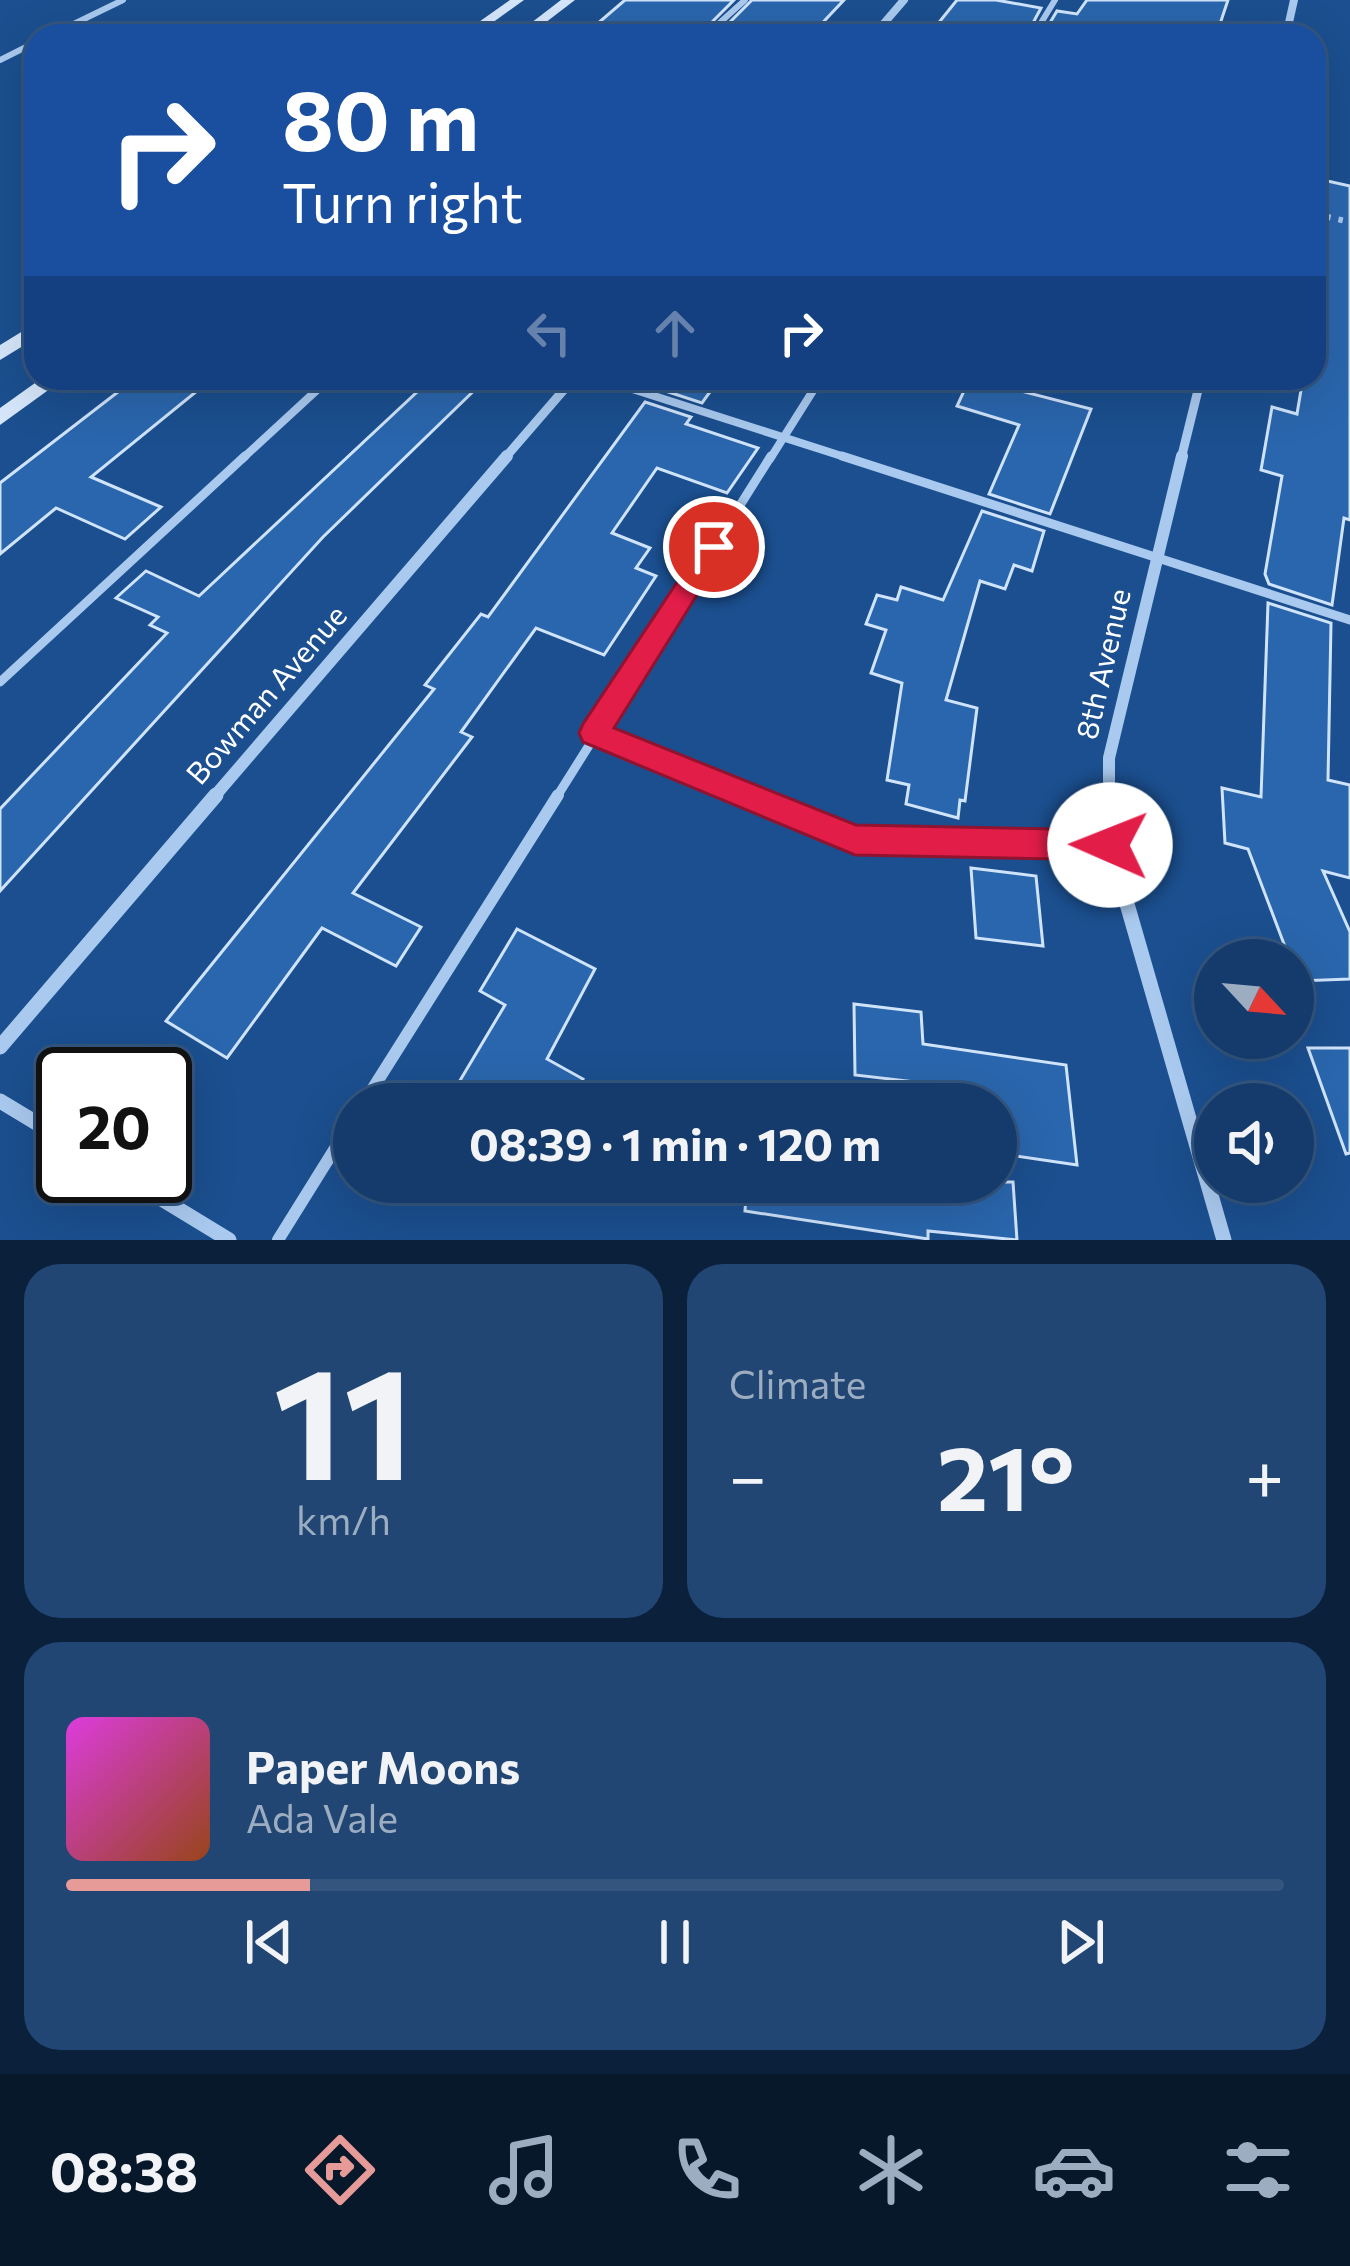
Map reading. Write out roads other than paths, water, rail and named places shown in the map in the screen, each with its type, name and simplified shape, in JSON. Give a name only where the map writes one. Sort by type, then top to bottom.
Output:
[{"type":"main road","points":[[483,24],[518,0]]},
{"type":"main road","points":[[536,24],[569,0]]},
{"type":"main road","points":[[0,418],[38,390]]},
{"type":"street","points":[[883,24],[904,0]]},
{"type":"street","name":"Bowman Avenue","points":[[0,1047],[564,390]]},
{"type":"street","name":"8th Avenue","points":[[1198,390],[1109,758],[1110,845],[1224,1240]]},
{"type":"street","points":[[0,1101],[36,1123]]},
{"type":"street","points":[[169,1203],[230,1240]]},
{"type":"lane","points":[[74,24],[123,0]]},
{"type":"lane","points":[[718,24],[745,0]]},
{"type":"lane","points":[[0,682],[316,390]]},
{"type":"lane","points":[[637,390],[1350,620]]},
{"type":"lane","points":[[376,1083],[814,390]]},
{"type":"lane","points":[[594,733],[855,840],[1110,845]]},
{"type":"lane","points":[[278,1240],[333,1152]]}]
